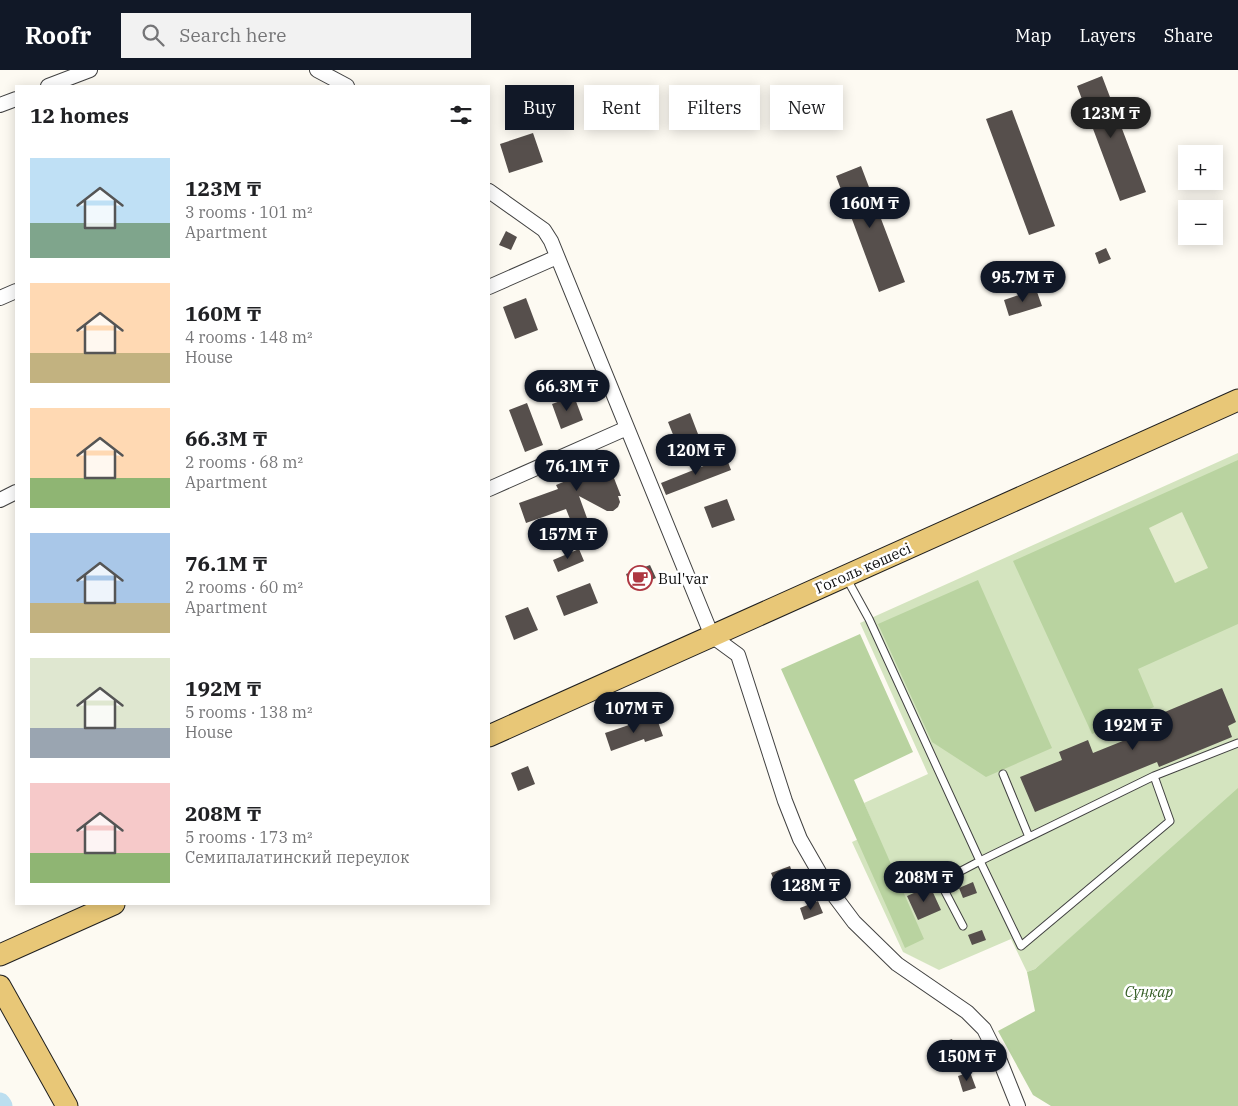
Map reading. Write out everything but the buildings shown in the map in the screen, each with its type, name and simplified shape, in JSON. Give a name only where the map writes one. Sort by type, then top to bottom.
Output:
[{"type":"main road","name":"Гоголь көшесі","points":[[490,736],[1238,400]]},
{"type":"main road","points":[[0,955],[112,905]]},
{"type":"main road","points":[[0,986],[67,1106]]},
{"type":"street","points":[[51,85],[90,70]]},
{"type":"street","points":[[317,70],[345,85]]},
{"type":"street","points":[[0,105],[15,99]]},
{"type":"street","points":[[490,192],[544,230],[551,240],[712,636],[738,656],[785,801],[800,839],[827,886],[854,922],[897,964],[967,1012],[984,1029],[1000,1061],[1018,1106]]},
{"type":"street","points":[[490,286],[557,257]]},
{"type":"street","points":[[0,298],[15,291]]},
{"type":"street","points":[[490,489],[627,428]]},
{"type":"street","points":[[0,500],[15,492]]},
{"type":"lane","points":[[845,576],[873,628],[1021,946],[1170,821],[1154,776]]},
{"type":"lane","points":[[963,926],[940,882],[1154,776],[1238,743]]},
{"type":"lane","points":[[1003,774],[1029,837]]},
{"type":"green space","points":[[1238,453],[1238,1106],[1115,899],[1035,969],[1027,972],[1011,939],[939,970],[903,952],[852,842],[876,831],[864,803],[928,774],[860,623]]},
{"type":"green space","points":[[1238,460],[1238,624],[1138,669],[1154,707],[1092,734],[1013,561]]},
{"type":"green space","points":[[1182,512],[1208,568],[1175,583],[1149,528]]},
{"type":"green space","points":[[978,580],[1052,748],[986,777],[932,742],[878,624]]},
{"type":"green space","points":[[860,634],[913,752],[854,780],[924,939],[905,948],[781,669]]},
{"type":"green space","name":"Сұңқар","points":[[1238,788],[1238,1106],[1051,1106],[1033,1095],[998,1031],[1035,1011],[1027,972],[1035,969]]},
{"type":"place","name":"Bul'var","points":[[640,578]]}]
